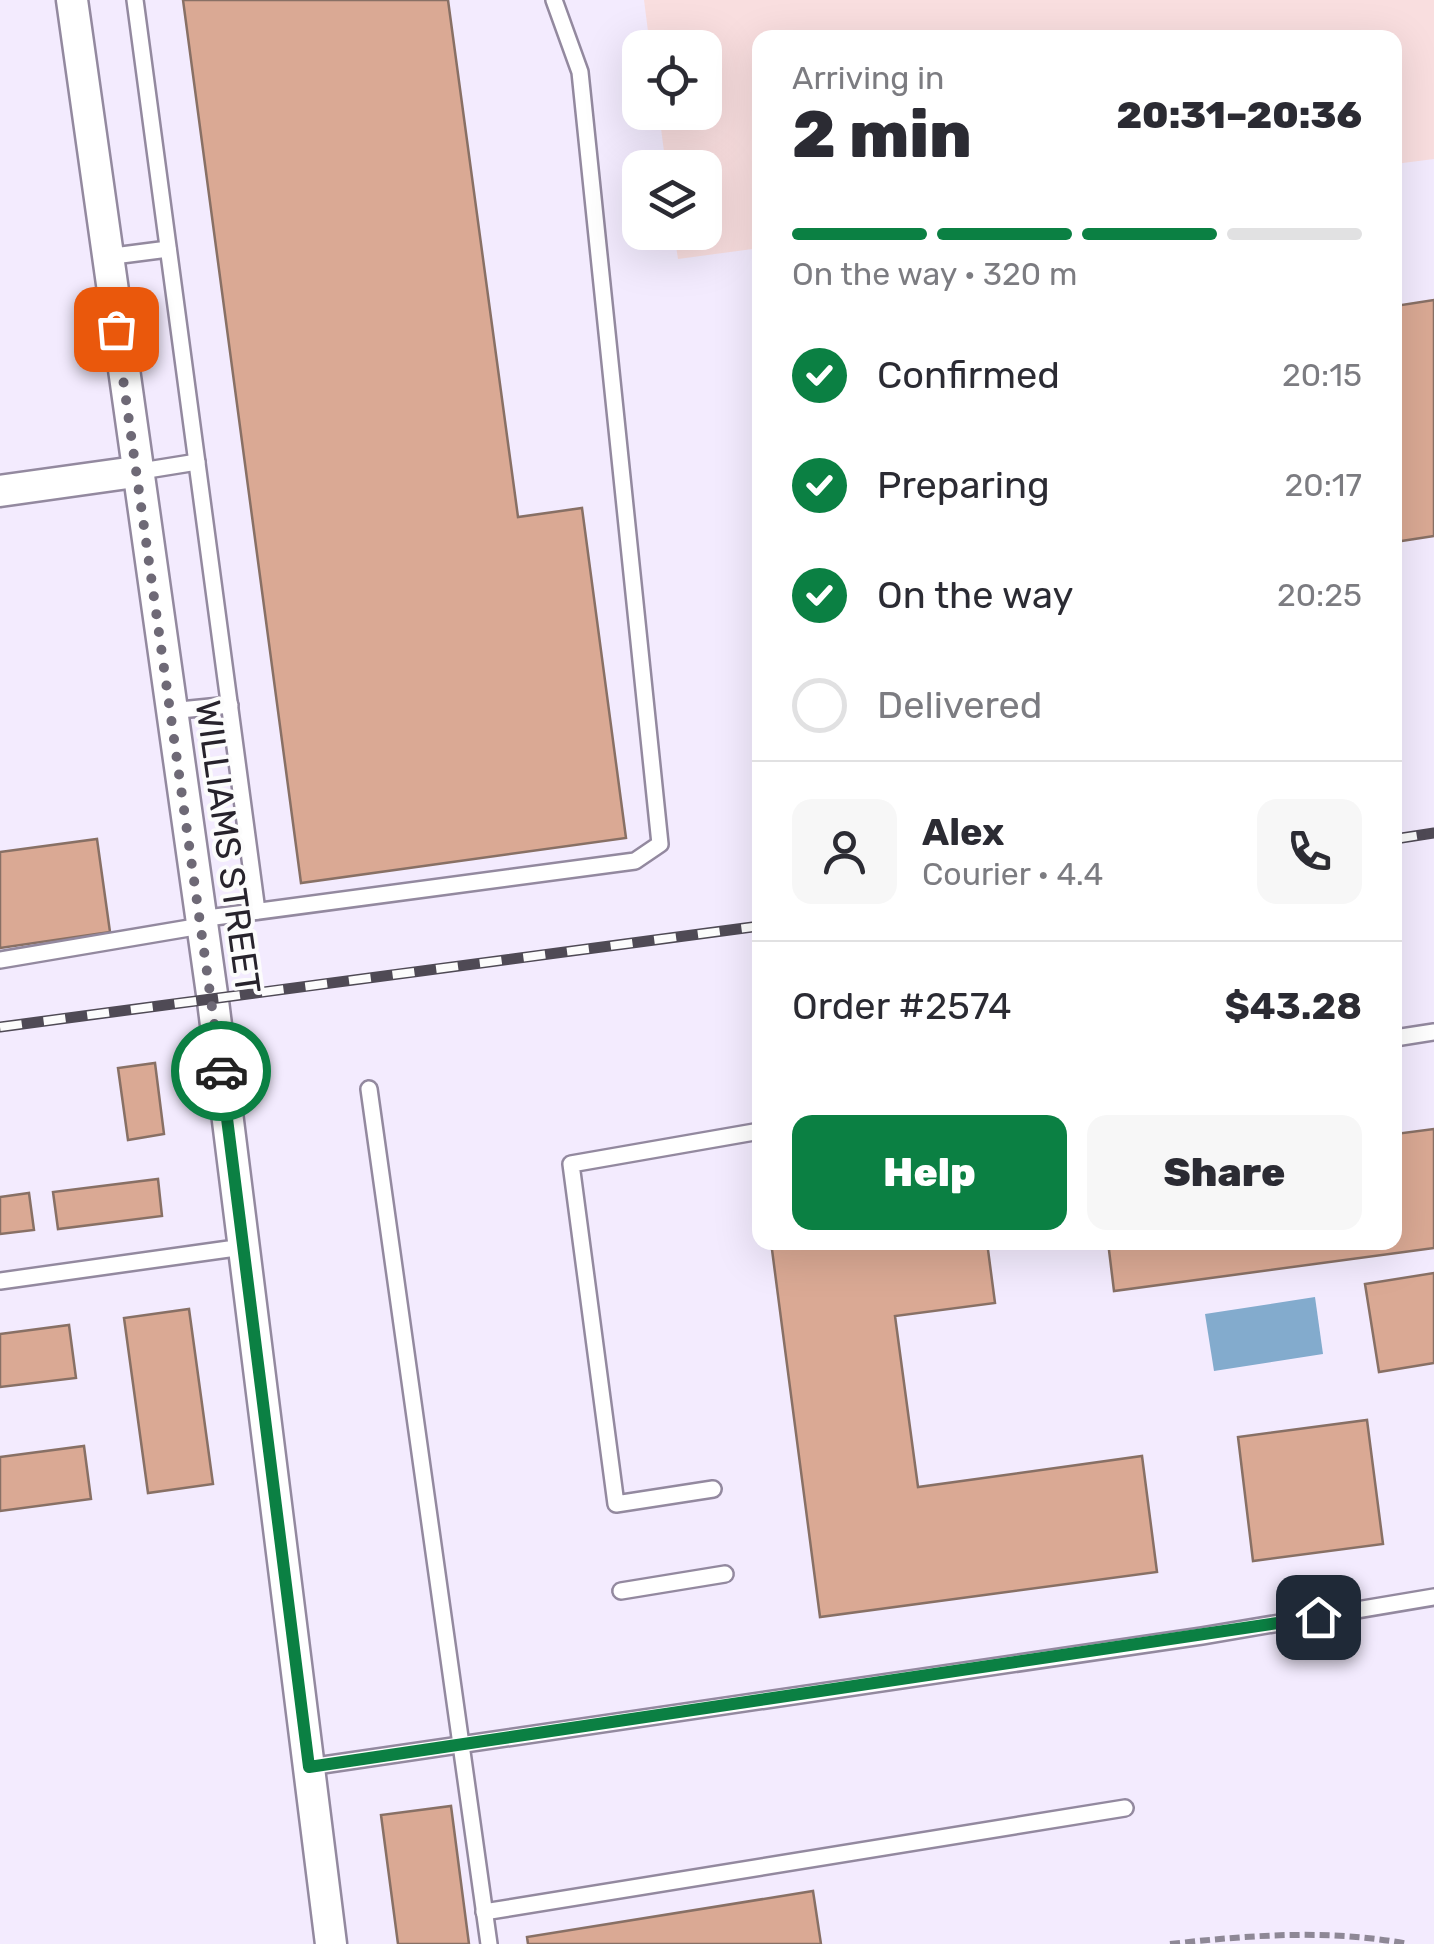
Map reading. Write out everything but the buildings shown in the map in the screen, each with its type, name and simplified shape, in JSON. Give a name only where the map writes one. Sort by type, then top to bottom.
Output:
[{"type":"street","name":"WILLIAMS STREET","points":[[72,0],[135,472],[201,922],[331,1944]]},
{"type":"street","points":[[0,491],[135,472]]},
{"type":"lane","points":[[135,0],[257,911]]},
{"type":"lane","points":[[0,960],[257,911],[634,861],[660,844],[580,72],[554,0]]},
{"type":"lane","points":[[106,258],[168,249]]},
{"type":"lane","points":[[135,472],[197,462]]},
{"type":"lane","points":[[170,711],[230,706]]},
{"type":"lane","points":[[1402,1037],[1434,1032]]},
{"type":"lane","points":[[369,1089],[489,1944]]},
{"type":"lane","points":[[712,1490],[616,1504],[571,1164],[752,1132]]},
{"type":"lane","points":[[0,1281],[243,1247]]},
{"type":"lane","points":[[621,1591],[725,1574]]},
{"type":"lane","points":[[309,1767],[1202,1636],[1434,1597]]},
{"type":"lane","points":[[484,1912],[1125,1808]]},
{"type":"path","points":[[1170,1944],[1269,1933],[1356,1934],[1410,1944]]},
{"type":"shaded area","points":[[644,0],[1434,0],[1434,159],[1402,163],[1402,30],[752,30],[752,249],[678,259],[677,250],[722,250],[722,150],[664,150],[661,130],[722,130],[722,30],[648,30]]},
{"type":"water","points":[[1315,1297],[1323,1354],[1214,1371],[1205,1314]]},
{"type":"railway","points":[[1402,838],[1434,833]]},
{"type":"railway","points":[[0,1027],[752,927]]},
{"type":"way so far","points":[[116,329],[221,1071]]},
{"type":"route","points":[[221,1071],[309,1767],[1318,1617]]}]
